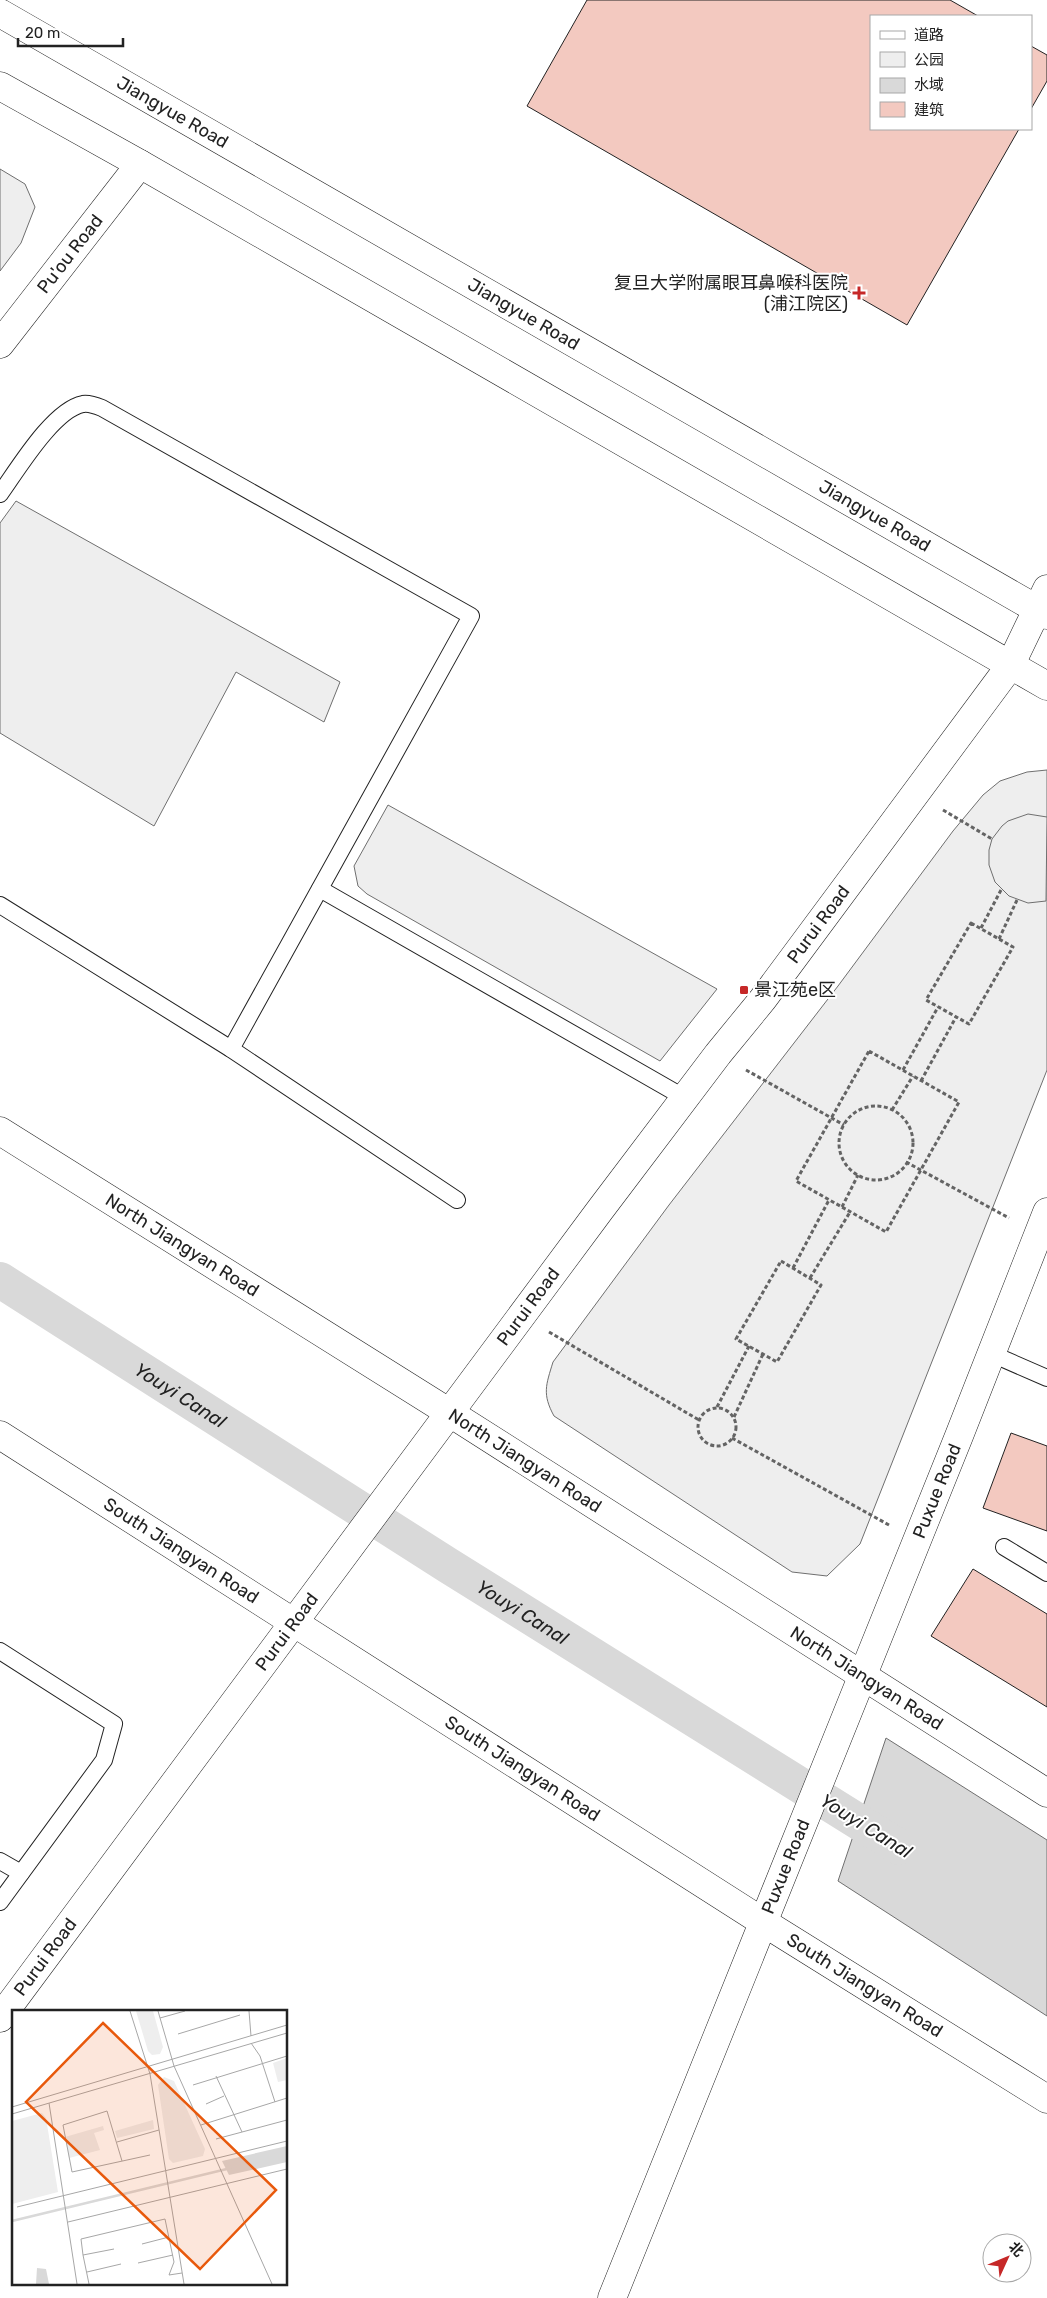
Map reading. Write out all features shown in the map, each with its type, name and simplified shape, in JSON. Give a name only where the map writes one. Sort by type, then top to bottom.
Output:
[{"type":"street","name":"Jiangyue Road","points":[[0,13],[1043,604]]},
{"type":"street","points":[[0,86],[140,164],[1047,686]]},
{"type":"street","name":"Pu'ou Road","points":[[0,344],[140,164]]},
{"type":"street","name":"Purui Road","points":[[0,2018],[522,1316],[718,1054],[768,992],[1010,666],[1043,604]]},
{"type":"street","name":"North Jiangyan Road","points":[[0,1131],[450,1413],[1047,1794]]},
{"type":"street","name":"Puxue Road","points":[[612,2298],[1043,1224]]},
{"type":"street","name":"South Jiangyan Road","points":[[0,1435],[763,1922],[1047,2099]]},
{"type":"lane","points":[[0,494],[55,420],[70,409],[85,404],[102,408],[471,616],[231,1049]]},
{"type":"lane","points":[[320,890],[685,1098]]},
{"type":"lane","points":[[0,905],[231,1049],[457,1200]]},
{"type":"lane","points":[[992,1354],[1047,1378]]},
{"type":"lane","points":[[1004,1547],[1047,1573]]},
{"type":"lane","points":[[0,1651],[114,1724],[104,1760],[0,1902]]},
{"type":"lane","points":[[0,1861],[21,1874]]},
{"type":"path","points":[[914,793],[992,839]]},
{"type":"path","points":[[981,928],[1001,890]]},
{"type":"path","points":[[999,939],[1017,900]]},
{"type":"path","points":[[971,923],[981,928],[1013,947],[968,1024],[926,1000],[971,923]]},
{"type":"path","points":[[903,1070],[938,1007]]},
{"type":"path","points":[[921,1081],[956,1017]]},
{"type":"path","points":[[869,1051],[913,1076],[959,1102],[886,1232],[796,1181],[869,1051]]},
{"type":"path","points":[[718,1054],[844,1125]]},
{"type":"path","points":[[892,1110],[913,1076]]},
{"type":"path","points":[[879,1107],[892,1110],[902,1118],[911,1131],[912,1149],[906,1162],[894,1176],[881,1180],[866,1180],[858,1176],[844,1163],[839,1145],[840,1132],[844,1125],[854,1113],[863,1108],[879,1107]]},
{"type":"path","points":[[906,1162],[1043,1224]]},
{"type":"path","points":[[842,1207],[858,1176]]},
{"type":"path","points":[[793,1268],[829,1200]]},
{"type":"path","points":[[810,1278],[850,1212]]},
{"type":"path","points":[[781,1261],[810,1278],[822,1285],[777,1362],[736,1339],[781,1261]]},
{"type":"path","points":[[522,1316],[699,1420]]},
{"type":"path","points":[[717,1407],[749,1346]]},
{"type":"path","points":[[734,1417],[722,1408],[717,1407],[705,1411],[699,1420],[699,1434],[707,1444],[719,1446],[732,1438],[736,1428],[734,1417],[763,1354]]},
{"type":"path","points":[[732,1438],[917,1541]]},
{"type":"green space","points":[[0,169],[25,184],[35,207],[21,243],[0,271]]},
{"type":"green space","points":[[16,501],[340,682],[324,722],[236,672],[154,826],[0,733],[0,523]]},
{"type":"green space","points":[[1047,770],[1047,1070],[860,1544],[827,1576],[792,1572],[554,1416],[548,1402],[546,1389],[553,1362],[669,1205],[838,986],[953,831],[983,795],[1000,781],[1027,772]]},
{"type":"green space","points":[[388,805],[717,989],[660,1061],[367,894],[358,886],[354,866]]},
{"type":"shaded area","points":[[1028,814],[1047,817],[1046,901],[1028,903],[1009,896],[995,882],[989,865],[989,850],[992,839],[1002,826],[1008,821]]},
{"type":"water","points":[[886,1738],[1047,1840],[1047,2016],[838,1881]]},
{"type":"building","points":[[587,0],[950,0],[976,15],[870,15],[870,130],[1018,130],[907,325],[527,106]]},
{"type":"building","points":[[1032,47],[1047,55],[1047,81],[1032,107]]},
{"type":"building","points":[[1011,1433],[1047,1446],[1047,1531],[983,1508]]},
{"type":"building","points":[[973,1569],[1047,1614],[1047,1707],[931,1636]]},
{"type":"waterway","name":"Youyi Canal","points":[[0,1280],[449,1566],[899,1847]]},
{"type":"place","name":"复旦大学附属眼耳鼻喉科医院 (浦江院区)","points":[[859,293]]},
{"type":"place","name":"景江苑e区","points":[[744,990]]}]
